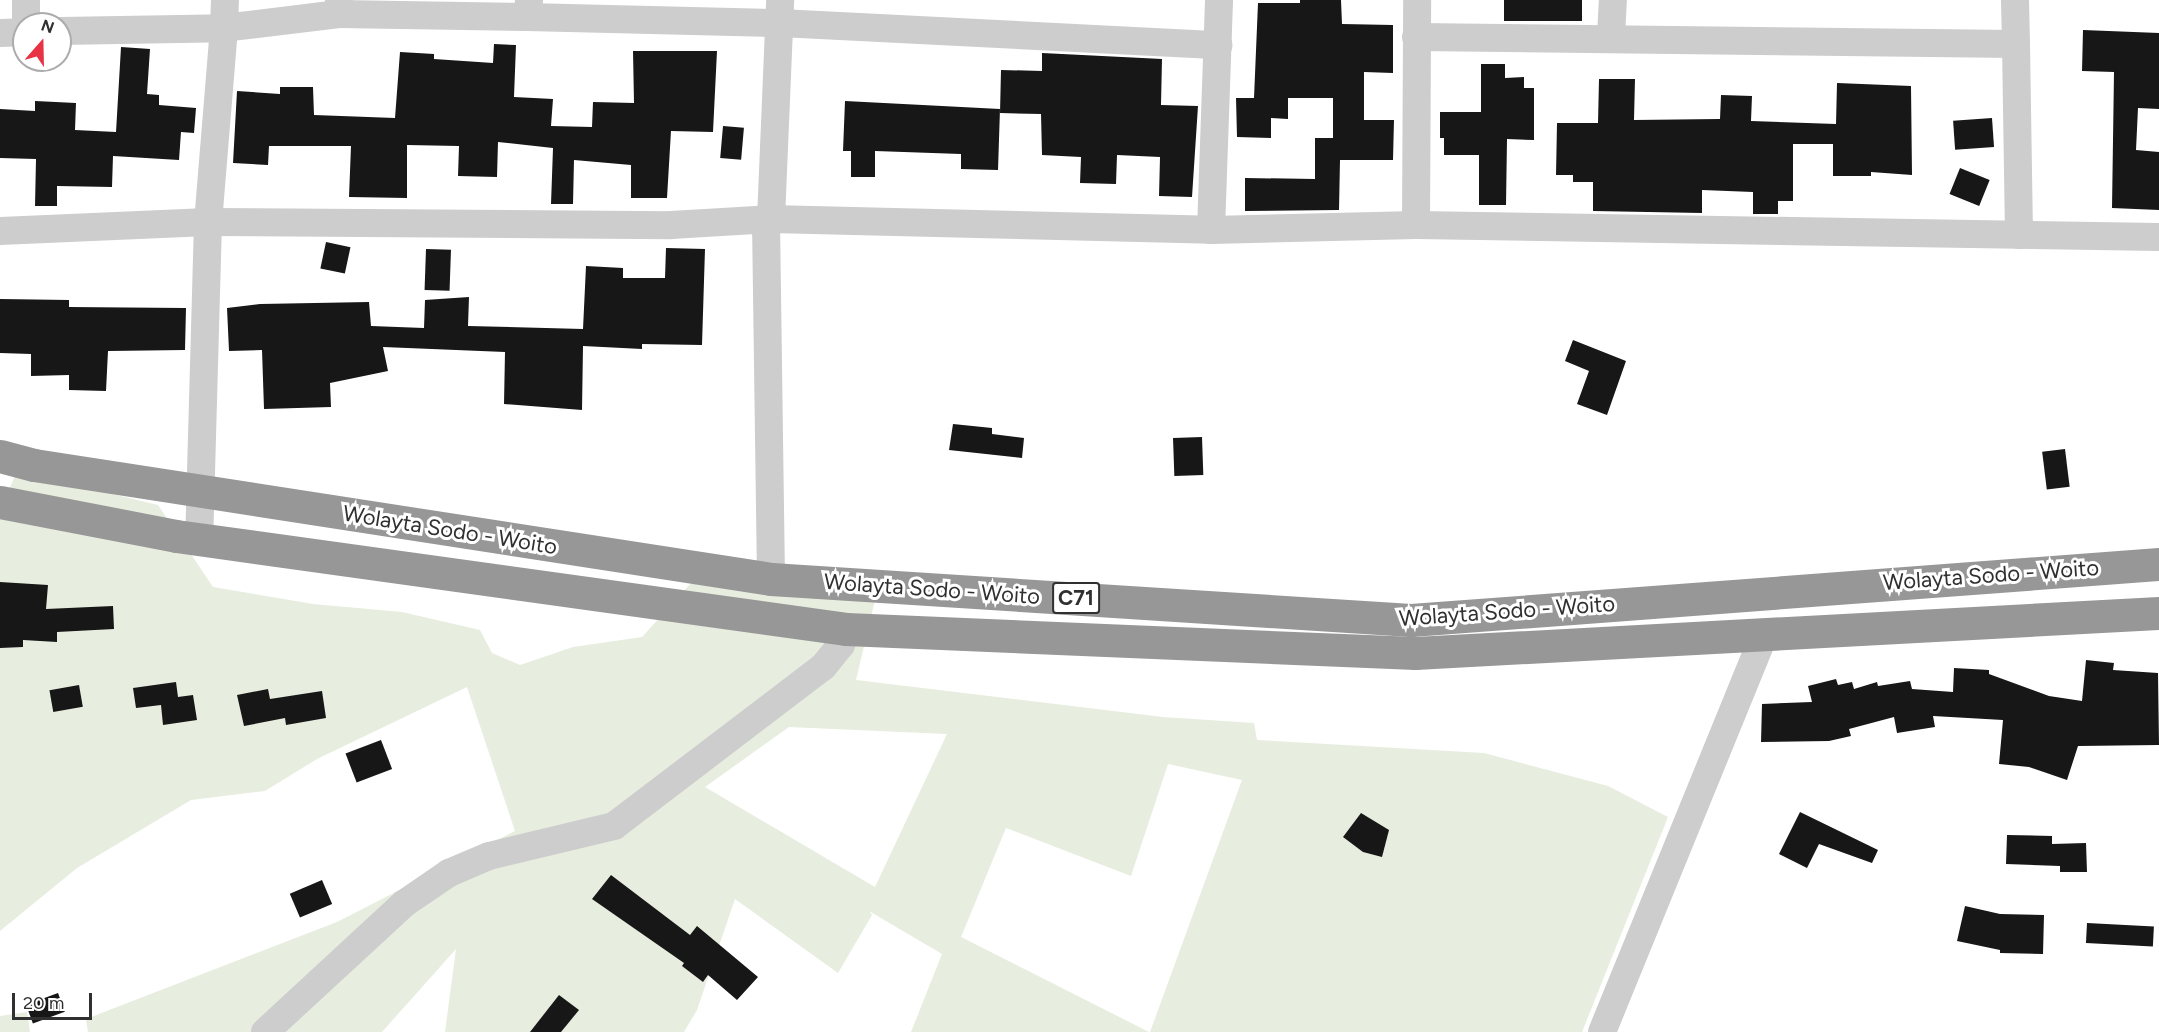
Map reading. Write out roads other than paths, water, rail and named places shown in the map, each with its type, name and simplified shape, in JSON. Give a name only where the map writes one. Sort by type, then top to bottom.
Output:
[{"type":"highway","name":"Wolayta Sodo - Woito","points":[[0,456],[34,465],[771,579],[1411,620],[2159,564]]},
{"type":"highway","name":"Wolayta Sodo - Woito","points":[[0,502],[199,539],[846,629],[1414,653],[1763,637],[2159,613]]},
{"type":"street","points":[[1211,230],[1219,0]]},
{"type":"street","points":[[1416,225],[1417,0]]},
{"type":"street","points":[[1611,36],[1613,0]]},
{"type":"street","points":[[2015,0],[2019,235]]},
{"type":"street","points":[[72,30],[224,14],[339,7],[780,11],[1218,45]]},
{"type":"street","points":[[771,579],[766,231],[771,219],[780,11]]},
{"type":"street","points":[[199,539],[208,222],[224,14]]},
{"type":"street","points":[[1416,37],[1611,36],[2016,44]]},
{"type":"street","points":[[0,231],[208,222],[671,225],[771,219],[1211,230],[1416,225],[2159,237]]},
{"type":"street","points":[[265,1032],[405,903],[448,873],[489,856],[614,826],[824,667],[841,645],[846,629]]},
{"type":"street","points":[[1602,1032],[1763,637]]}]
